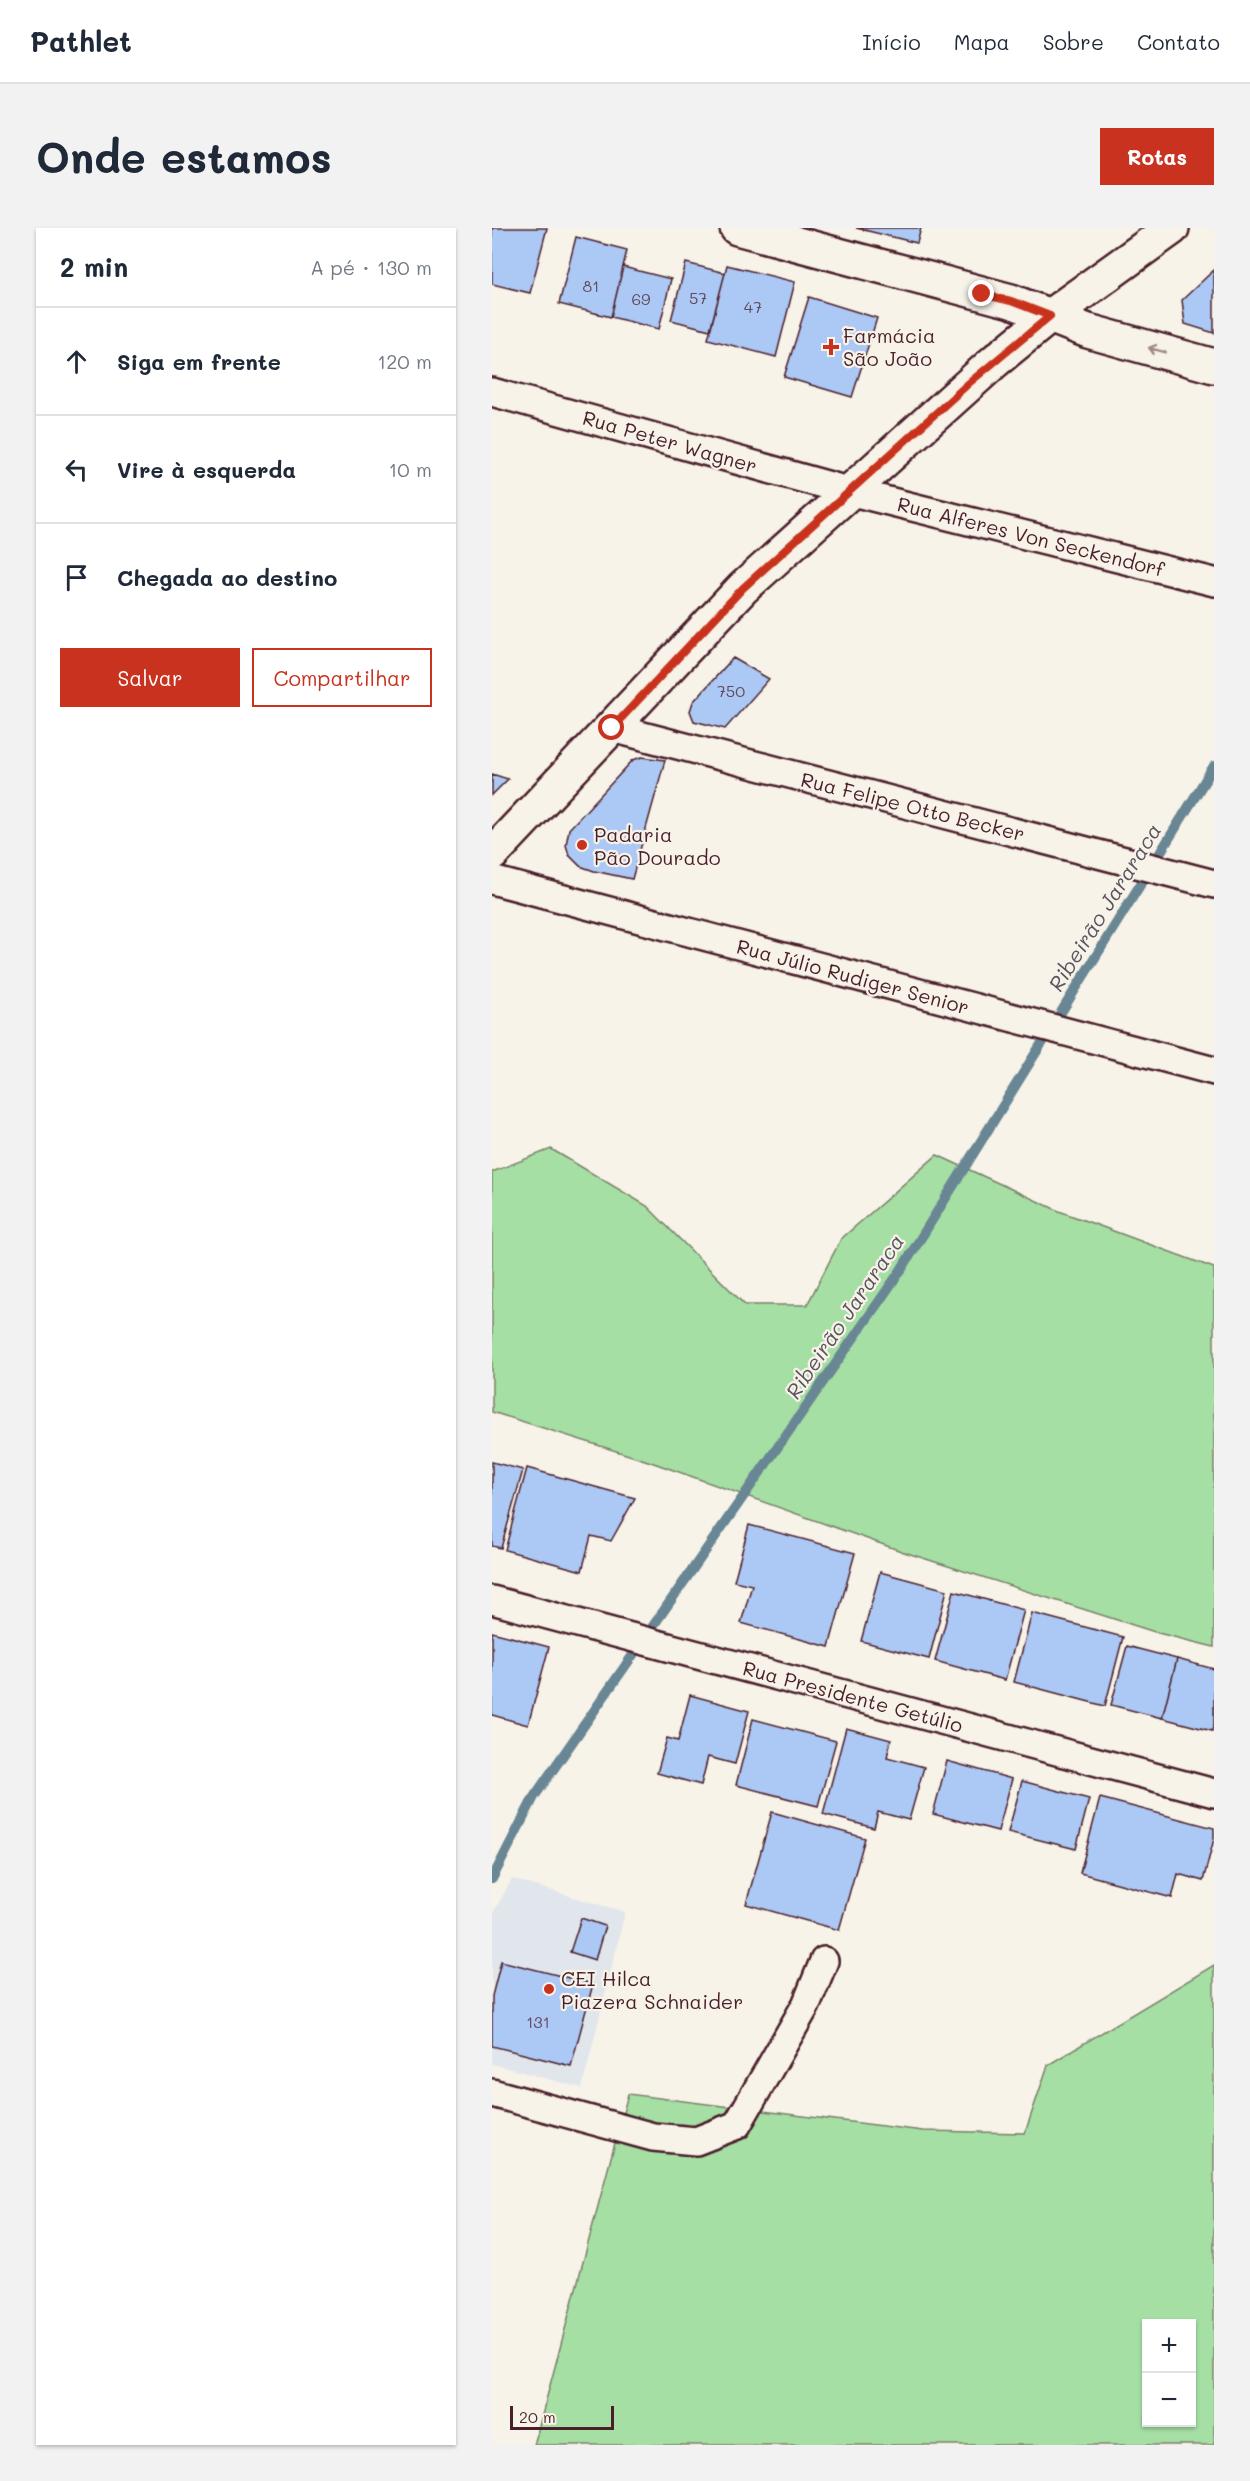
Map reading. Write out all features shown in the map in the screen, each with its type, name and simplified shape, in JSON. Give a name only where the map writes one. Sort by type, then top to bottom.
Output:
[{"type":"main road","points":[[737,228],[1011,301],[1110,338],[1214,366]]},
{"type":"main road","points":[[492,854],[743,588],[848,491],[969,383],[1050,316],[1172,228]]},
{"type":"street","name":"Rua Peter Wagner","points":[[492,392],[848,491]]},
{"type":"street","name":"Rua Alferes Von Seckendorf","points":[[848,491],[1214,582]]},
{"type":"street","name":"Rua Felipe Otto Becker","points":[[612,728],[1214,884]]},
{"type":"street","name":"Rua Júlio Rudiger Senior","points":[[492,880],[1214,1071]]},
{"type":"street","name":"Rua Presidente Getúlio","points":[[492,1600],[1214,1793]]},
{"type":"street","points":[[492,2093],[653,2137],[696,2141],[737,2125],[806,2005],[824,1960]]},
{"type":"shaded area","name":"CEI Hilca Piazera Schnaider","points":[[512,1879],[625,1912],[582,2088],[492,2064],[492,1915]]},
{"type":"green space","points":[[551,1149],[647,1206],[745,1305],[807,1305],[841,1239],[937,1155],[1059,1211],[1214,1268],[1214,1647],[1158,1633],[904,1552],[648,1461],[492,1412],[492,1172]]},
{"type":"green space","points":[[1214,1965],[1214,2445],[534,2445],[628,2094],[923,2131],[1025,2133],[1048,2065]]},
{"type":"building","points":[[492,228],[547,228],[530,293],[492,284]]},
{"type":"building","points":[[856,228],[921,228],[917,243]]},
{"type":"building","points":[[576,237],[627,250],[611,317],[559,304]]},
{"type":"building","points":[[686,263],[725,273],[710,330],[671,320]]},
{"type":"building","points":[[727,265],[795,282],[776,357],[708,339]]},
{"type":"building","points":[[623,267],[671,279],[659,329],[611,317]]},
{"type":"building","points":[[1214,270],[1214,333],[1185,324],[1182,300]]},
{"type":"building","name":"Farmácia São João","points":[[809,297],[877,318],[852,397],[784,377]]},
{"type":"building","points":[[733,658],[769,679],[725,729],[694,721],[690,711],[693,702]]},
{"type":"building","points":[[642,757],[665,760],[632,879],[580,866],[569,855],[566,845],[569,829],[633,760]]},
{"type":"building","points":[[492,774],[508,779],[492,795]]},
{"type":"building","points":[[492,1462],[523,1470],[501,1548],[492,1546]]},
{"type":"building","points":[[527,1468],[635,1498],[611,1541],[591,1536],[582,1571],[505,1550]]},
{"type":"building","points":[[749,1525],[855,1553],[829,1647],[741,1623],[752,1585],[734,1581]]},
{"type":"building","points":[[880,1572],[947,1590],[929,1659],[861,1641]]},
{"type":"building","points":[[954,1591],[1024,1610],[1005,1680],[935,1661]]},
{"type":"building","points":[[1032,1613],[1123,1637],[1105,1706],[1014,1682]]},
{"type":"building","points":[[492,1632],[549,1647],[528,1725],[492,1715]]},
{"type":"building","points":[[1127,1646],[1177,1659],[1162,1718],[1111,1705]]},
{"type":"building","points":[[1177,1659],[1214,1669],[1212,1731],[1162,1718]]},
{"type":"building","points":[[690,1695],[749,1711],[735,1764],[708,1757],[701,1785],[657,1773],[667,1738],[678,1741]]},
{"type":"building","points":[[753,1719],[836,1741],[818,1806],[736,1785]]},
{"type":"building","points":[[846,1728],[891,1740],[887,1757],[924,1767],[909,1820],[878,1812],[874,1828],[823,1814]]},
{"type":"building","points":[[947,1761],[1012,1779],[998,1831],[933,1814]]},
{"type":"building","points":[[1022,1781],[1089,1799],[1076,1849],[1008,1832]]},
{"type":"building","points":[[1100,1798],[1214,1828],[1214,1839],[1203,1881],[1178,1874],[1172,1898],[1080,1873]]},
{"type":"building","points":[[772,1812],[865,1838],[839,1930],[746,1904]]},
{"type":"building","points":[[581,1918],[605,1926],[595,1960],[570,1952]]},
{"type":"building","points":[[501,1961],[593,1984],[571,2066],[492,2046],[492,1996]]},
{"type":"waterway","name":"Ribeirão Jararaca","points":[[492,1879],[534,1797],[901,1270],[1214,766]]},
{"type":"place","name":"Farmácia São João","points":[[831,347]]},
{"type":"place","name":"Padaria Pão Dourado","points":[[582,845]]},
{"type":"place","name":"CEI Hilca Piazera Schnaider","points":[[549,1989]]},
{"type":"route","points":[[612,728],[743,588],[969,383],[1050,316],[1011,301],[982,294]]}]
